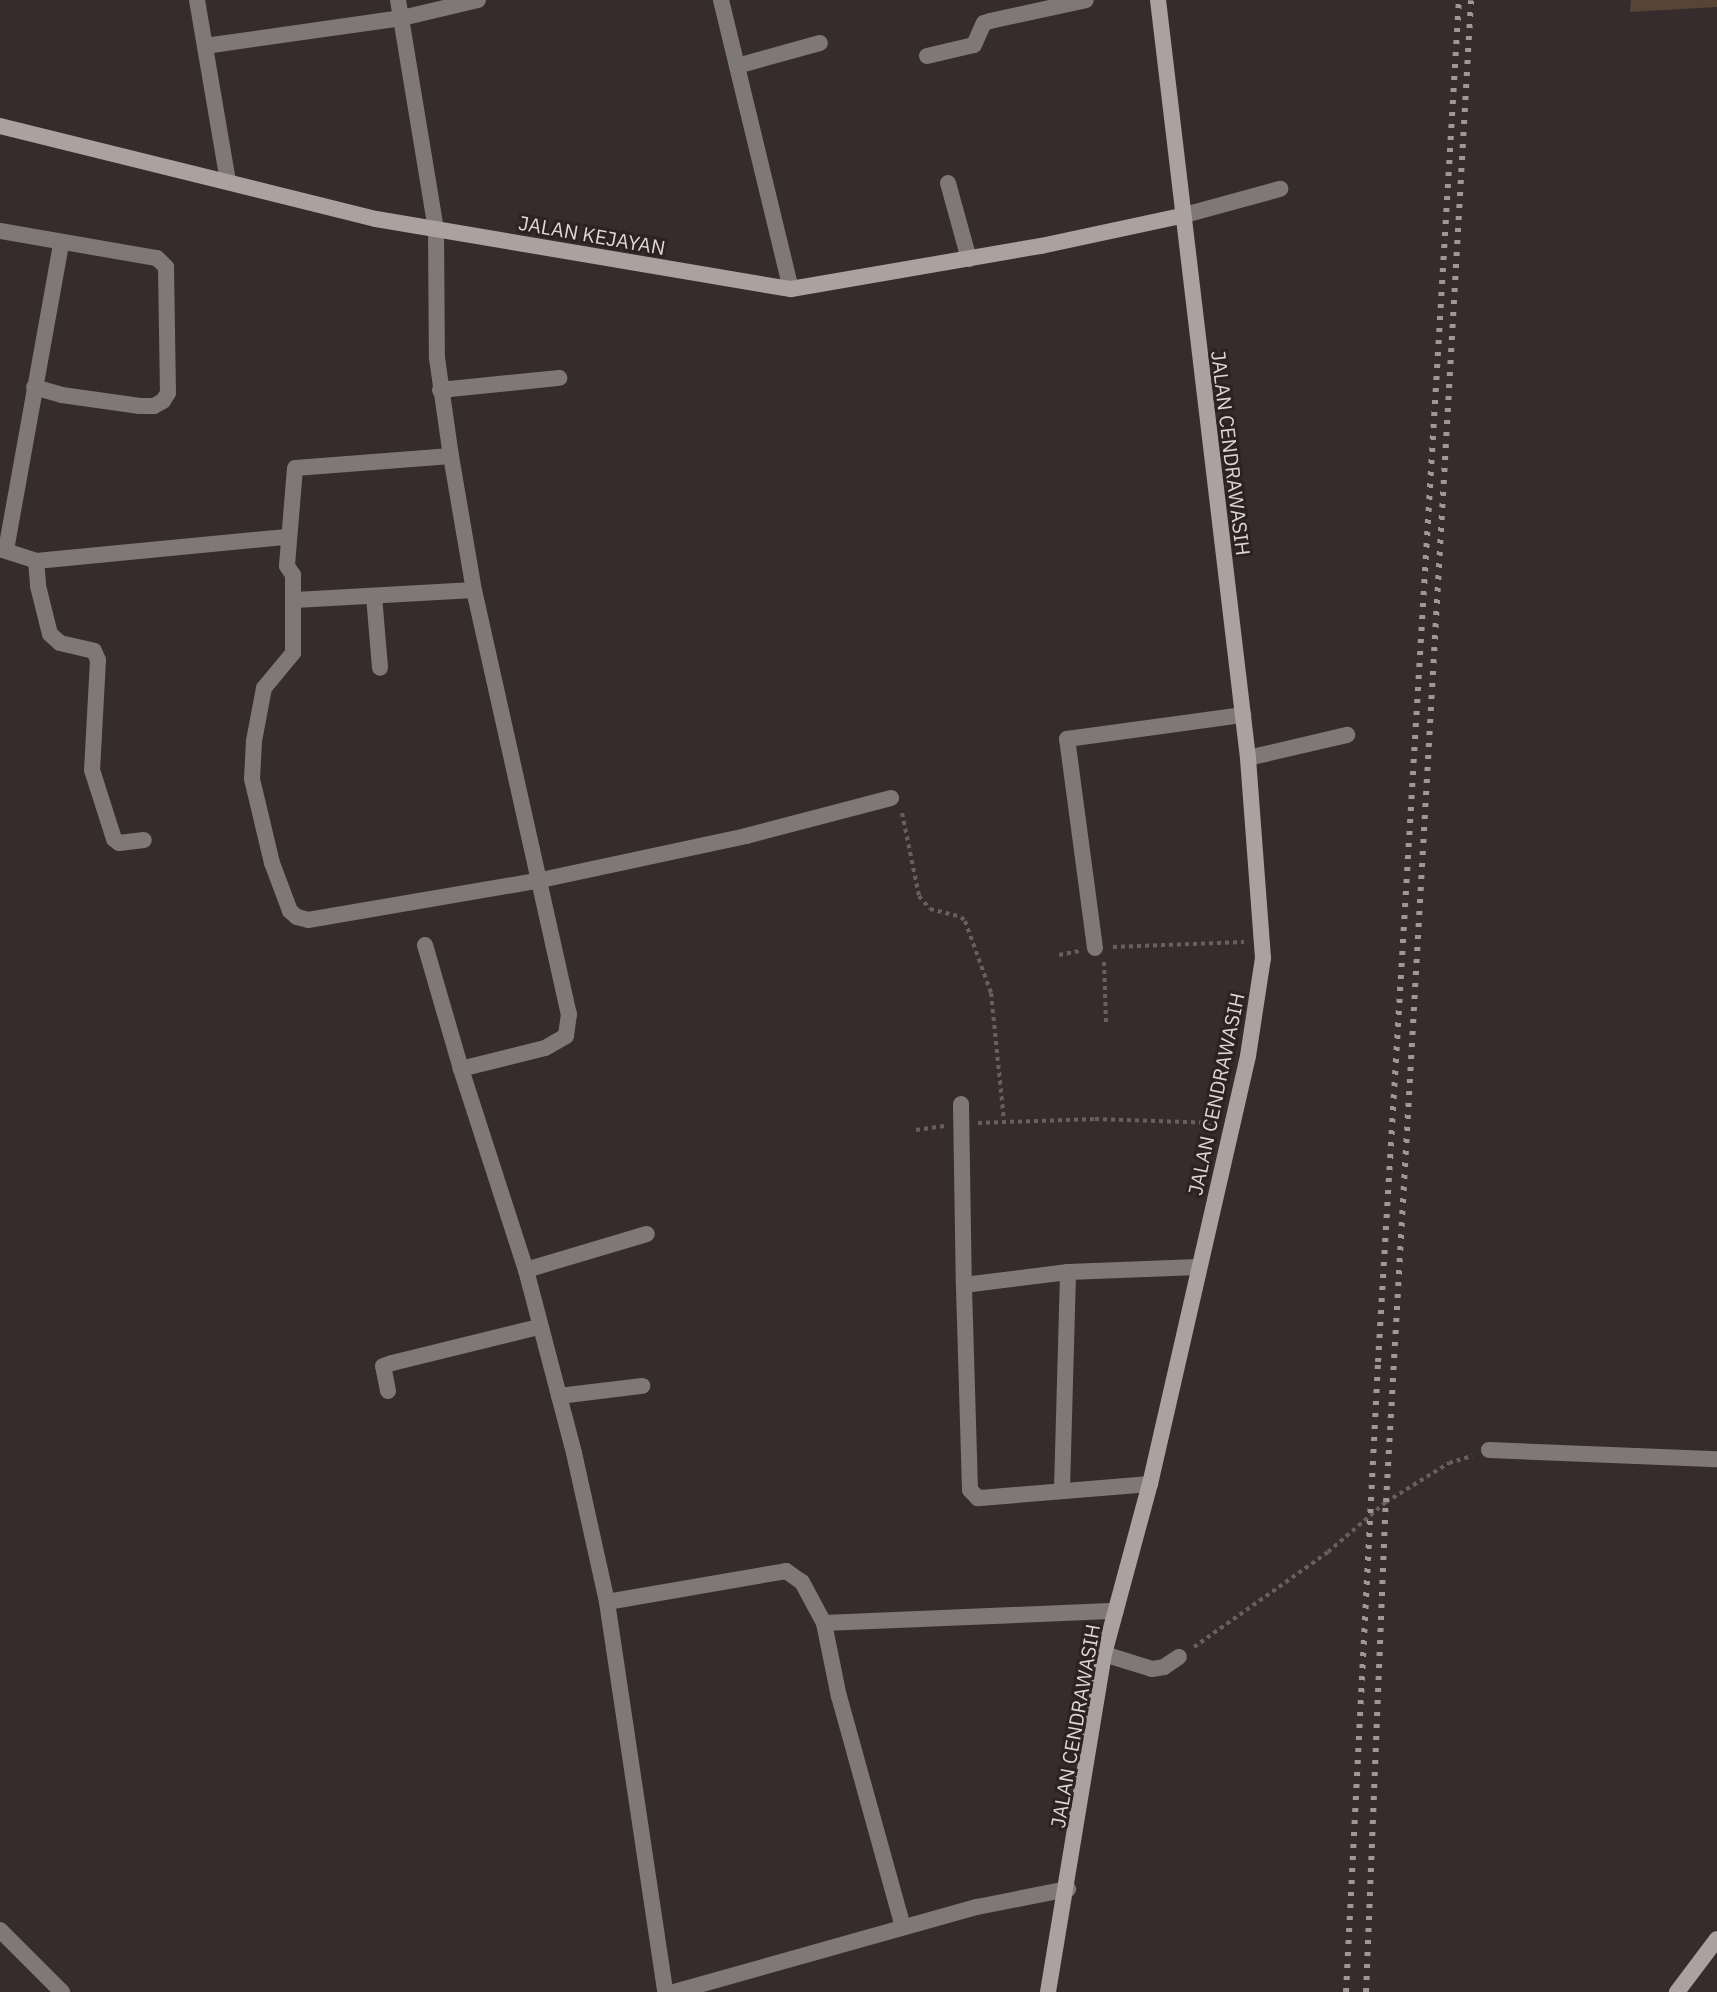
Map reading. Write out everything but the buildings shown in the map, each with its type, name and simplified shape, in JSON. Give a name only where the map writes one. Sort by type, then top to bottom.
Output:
[{"type":"main road","name":"JALAN CENDRAWASIH","points":[[1048,1992],[1068,1889],[1104,1654],[1150,1484],[1233,1123],[1248,1056],[1263,958],[1248,758],[1181,216],[1158,0]]},
{"type":"main road","name":"JALAN KEJAYAN","points":[[0,126],[376,219],[791,289],[969,259],[1181,216]]},
{"type":"main road","points":[[1677,1992],[1717,1939]]},
{"type":"street","points":[[197,0],[228,181]]},
{"type":"street","points":[[398,0],[436,229],[440,390],[451,456],[474,590],[569,1014],[566,1036],[545,1048],[461,1069]]},
{"type":"street","points":[[205,46],[402,18],[478,0]]},
{"type":"street","points":[[721,0],[791,289]]},
{"type":"street","points":[[927,56],[974,45],[984,23],[1086,0]]},
{"type":"street","points":[[737,66],[820,43]]},
{"type":"street","points":[[948,183],[969,259]]},
{"type":"street","points":[[1181,216],[1280,189]]},
{"type":"street","points":[[0,231],[157,258],[166,267],[168,393],[163,401],[154,406],[140,406],[62,395],[34,387]]},
{"type":"street","points":[[61,243],[3,550],[36,561],[287,537]]},
{"type":"street","points":[[440,390],[559,378]]},
{"type":"street","points":[[451,456],[296,466],[287,537],[287,569],[293,575],[295,600],[293,653],[264,688],[254,741],[252,779],[272,863],[290,911],[308,920],[541,880],[746,836],[891,798]]},
{"type":"street","points":[[36,561],[38,586],[54,639],[94,651],[98,660],[91,755],[96,787],[114,839],[119,843],[144,840]]},
{"type":"street","points":[[295,600],[474,590]]},
{"type":"street","points":[[374,596],[380,668]]},
{"type":"street","points":[[1095,948],[1067,739],[1243,715]]},
{"type":"street","points":[[1248,758],[1347,735]]},
{"type":"street","points":[[425,945],[461,1069],[526,1270],[607,1602],[665,1992]]},
{"type":"street","points":[[961,1104],[970,1490],[978,1498],[1150,1484]]},
{"type":"street","points":[[526,1270],[647,1234]]},
{"type":"street","points":[[964,1285],[1068,1272],[1198,1267]]},
{"type":"street","points":[[1062,1489],[1068,1272]]},
{"type":"street","points":[[388,1391],[383,1366],[539,1327]]},
{"type":"street","points":[[559,1396],[642,1386]]},
{"type":"street","points":[[1489,1450],[1717,1459]]},
{"type":"street","points":[[607,1602],[786,1571],[802,1582],[824,1623],[839,1697],[903,1927]]},
{"type":"street","points":[[824,1623],[1116,1611]]},
{"type":"street","points":[[1104,1654],[1152,1669],[1164,1667],[1179,1657]]},
{"type":"street","points":[[674,1992],[903,1927],[1068,1889]]},
{"type":"street","points":[[0,1930],[62,1992]]},
{"type":"path","points":[[891,798],[904,818],[919,896],[930,909],[961,917],[965,921],[991,993],[1004,1122]]},
{"type":"path","points":[[1106,1023],[1104,947],[1183,941],[1262,942]]},
{"type":"path","points":[[1059,955],[1095,948]]},
{"type":"path","points":[[916,1130],[961,1123],[1095,1119],[1233,1123]]},
{"type":"path","points":[[1179,1657],[1328,1552],[1386,1502],[1449,1463],[1489,1450]]},
{"type":"shaded area","points":[[1631,0],[1717,0],[1717,7],[1630,12]]},
{"type":"railway","points":[[1346,1992],[1378,1362],[1459,0]]},
{"type":"railway","points":[[1366,1992],[1386,1502],[1471,0]]}]
